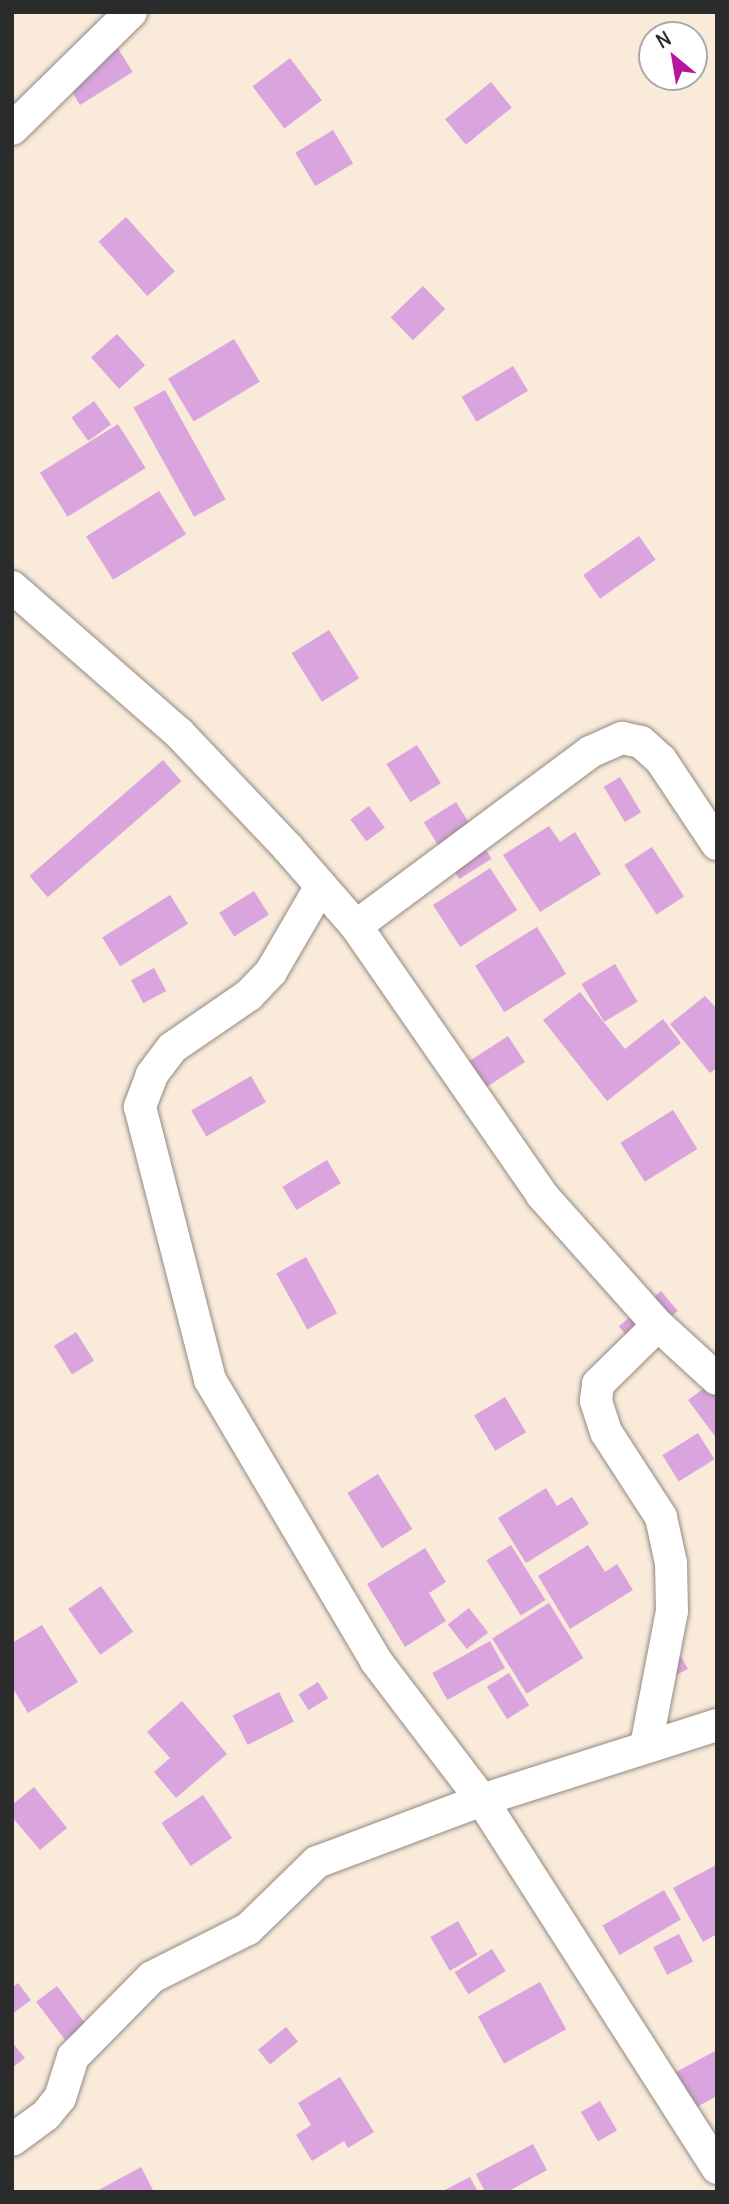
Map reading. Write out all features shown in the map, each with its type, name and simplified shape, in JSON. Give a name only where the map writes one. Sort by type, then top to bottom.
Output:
[{"type":"street","points":[[12,129],[131,12]]},
{"type":"street","points":[[12,587],[179,733],[321,886],[356,926],[542,1195],[658,1325],[717,1379]]},
{"type":"street","points":[[356,926],[590,752],[622,738],[641,742],[662,760],[717,844]]},
{"type":"street","points":[[321,886],[271,972],[250,995],[172,1048],[152,1074],[140,1107],[144,1135],[177,1242],[210,1380],[376,1661],[482,1800],[717,2168]]},
{"type":"street","points":[[646,1746],[672,1611],[671,1563],[661,1517],[606,1432],[596,1401],[598,1384],[658,1325]]},
{"type":"street","points":[[12,2140],[47,2115],[60,2098],[73,2057],[152,1978],[248,1929],[317,1862],[482,1800],[717,1725]]},
{"type":"building","points":[[112,39],[133,72],[80,105],[59,72]]},
{"type":"building","points":[[290,58],[322,100],[284,129],[252,86]]},
{"type":"building","points":[[491,82],[512,108],[466,145],[445,119]]},
{"type":"building","points":[[333,130],[353,163],[315,186],[295,153]]},
{"type":"building","points":[[126,217],[175,271],[147,296],[99,242]]},
{"type":"building","points":[[423,286],[445,309],[413,340],[391,317]]},
{"type":"building","points":[[117,334],[145,365],[119,389],[91,357]]},
{"type":"building","points":[[234,339],[260,382],[194,422],[168,379]]},
{"type":"building","points":[[513,366],[528,391],[477,422],[462,397]]},
{"type":"building","points":[[165,390],[226,499],[194,517],[134,407]]},
{"type":"building","points":[[94,401],[111,424],[88,441],[71,417]]},
{"type":"building","points":[[118,424],[146,468],[68,517],[40,473]]},
{"type":"building","points":[[159,491],[186,534],[113,580],[86,537]]},
{"type":"building","points":[[639,536],[656,560],[600,599],[583,575]]},
{"type":"building","points":[[329,630],[359,678],[322,702],[292,653]]},
{"type":"building","points":[[417,745],[441,783],[410,802],[386,764]]},
{"type":"building","points":[[163,760],[181,781],[48,897],[29,876]]},
{"type":"building","points":[[620,777],[641,812],[625,822],[604,787]]},
{"type":"building","points":[[456,802],[492,859],[459,879],[424,822]]},
{"type":"building","points":[[369,806],[385,828],[366,841],[350,820]]},
{"type":"building","points":[[549,826],[560,842],[575,832],[601,874],[540,912],[503,855]]},
{"type":"building","points":[[652,847],[684,896],[656,914],[624,865]]},
{"type":"building","points":[[490,868],[517,910],[460,947],[433,905]]},
{"type":"building","points":[[254,891],[269,915],[234,936],[219,913]]},
{"type":"building","points":[[170,895],[188,924],[120,966],[102,937]]},
{"type":"building","points":[[537,927],[566,974],[504,1012],[475,966]]},
{"type":"building","points":[[615,964],[638,1002],[604,1022],[582,984]]},
{"type":"building","points":[[154,968],[166,991],[143,1003],[131,980]]},
{"type":"building","points":[[580,992],[625,1049],[663,1019],[681,1043],[607,1101],[543,1020]]},
{"type":"building","points":[[705,996],[717,1009],[717,1068],[710,1073],[670,1024]]},
{"type":"building","points":[[508,1036],[525,1062],[484,1089],[467,1063]]},
{"type":"building","points":[[251,1076],[266,1102],[206,1136],[191,1110]]},
{"type":"building","points":[[673,1110],[697,1149],[645,1182],[620,1143]]},
{"type":"building","points":[[327,1160],[341,1183],[296,1210],[282,1187]]},
{"type":"building","points":[[306,1257],[337,1313],[307,1329],[276,1273]]},
{"type":"building","points":[[661,1291],[678,1311],[636,1346],[619,1326]]},
{"type":"building","points":[[76,1332],[94,1361],[72,1375],[54,1346]]},
{"type":"building","points":[[717,1379],[717,1439],[688,1400]]},
{"type":"building","points":[[505,1397],[526,1432],[495,1451],[474,1416]]},
{"type":"building","points":[[698,1433],[714,1459],[679,1482],[662,1455]]},
{"type":"building","points":[[378,1474],[412,1529],[382,1548],[347,1493]]},
{"type":"building","points":[[546,1488],[557,1506],[572,1497],[589,1524],[526,1563],[498,1518]]},
{"type":"building","points":[[511,1545],[545,1600],[521,1615],[486,1560]]},
{"type":"building","points":[[588,1545],[605,1572],[617,1564],[633,1590],[570,1629],[538,1576]]},
{"type":"building","points":[[425,1548],[446,1582],[429,1593],[446,1621],[405,1647],[367,1584]]},
{"type":"building","points":[[101,1586],[133,1632],[100,1655],[68,1609]]},
{"type":"building","points":[[549,1603],[583,1658],[527,1694],[492,1639]]},
{"type":"building","points":[[469,1608],[488,1632],[467,1649],[448,1625]]},
{"type":"building","points":[[42,1625],[78,1682],[28,1713],[12,1687],[12,1643]]},
{"type":"building","points":[[490,1641],[505,1668],[447,1700],[432,1673]]},
{"type":"building","points":[[679,1653],[688,1669],[664,1681]]},
{"type":"building","points":[[509,1673],[529,1705],[507,1719],[487,1687]]},
{"type":"building","points":[[318,1682],[328,1698],[309,1710],[298,1694]]},
{"type":"building","points":[[279,1692],[294,1721],[248,1745],[233,1716]]},
{"type":"building","points":[[182,1701],[227,1754],[176,1798],[154,1772],[170,1758],[147,1732]]},
{"type":"building","points":[[34,1787],[67,1828],[40,1850],[12,1817],[12,1805]]},
{"type":"building","points":[[203,1795],[232,1838],[191,1866],[162,1823]]},
{"type":"building","points":[[716,1865],[717,1934],[703,1942],[673,1888]]},
{"type":"building","points":[[664,1890],[681,1919],[620,1955],[603,1926]]},
{"type":"building","points":[[458,1921],[478,1955],[450,1971],[430,1937]]},
{"type":"building","points":[[679,1934],[693,1962],[667,1975],[653,1947]]},
{"type":"building","points":[[492,1949],[506,1971],[468,1994],[455,1972]]},
{"type":"building","points":[[540,1982],[566,2029],[504,2064],[478,2016]]},
{"type":"building","points":[[18,1983],[31,2000],[12,2014],[12,1988]]},
{"type":"building","points":[[57,1986],[86,2024],[65,2040],[36,2002]]},
{"type":"building","points":[[286,2027],[298,2042],[270,2064],[258,2050]]},
{"type":"building","points":[[12,2042],[25,2058],[12,2068]]},
{"type":"building","points":[[717,2050],[717,2096],[695,2108],[676,2072]]},
{"type":"building","points":[[340,2077],[374,2132],[348,2148],[344,2141],[312,2161],[296,2135],[311,2125],[298,2103]]},
{"type":"building","points":[[600,2101],[617,2130],[598,2141],[581,2112]]},
{"type":"building","points":[[533,2144],[547,2170],[507,2192],[485,2192],[476,2174]]},
{"type":"building","points":[[141,2167],[154,2192],[95,2192]]},
{"type":"building","points":[[470,2177],[478,2192],[441,2192]]}]
